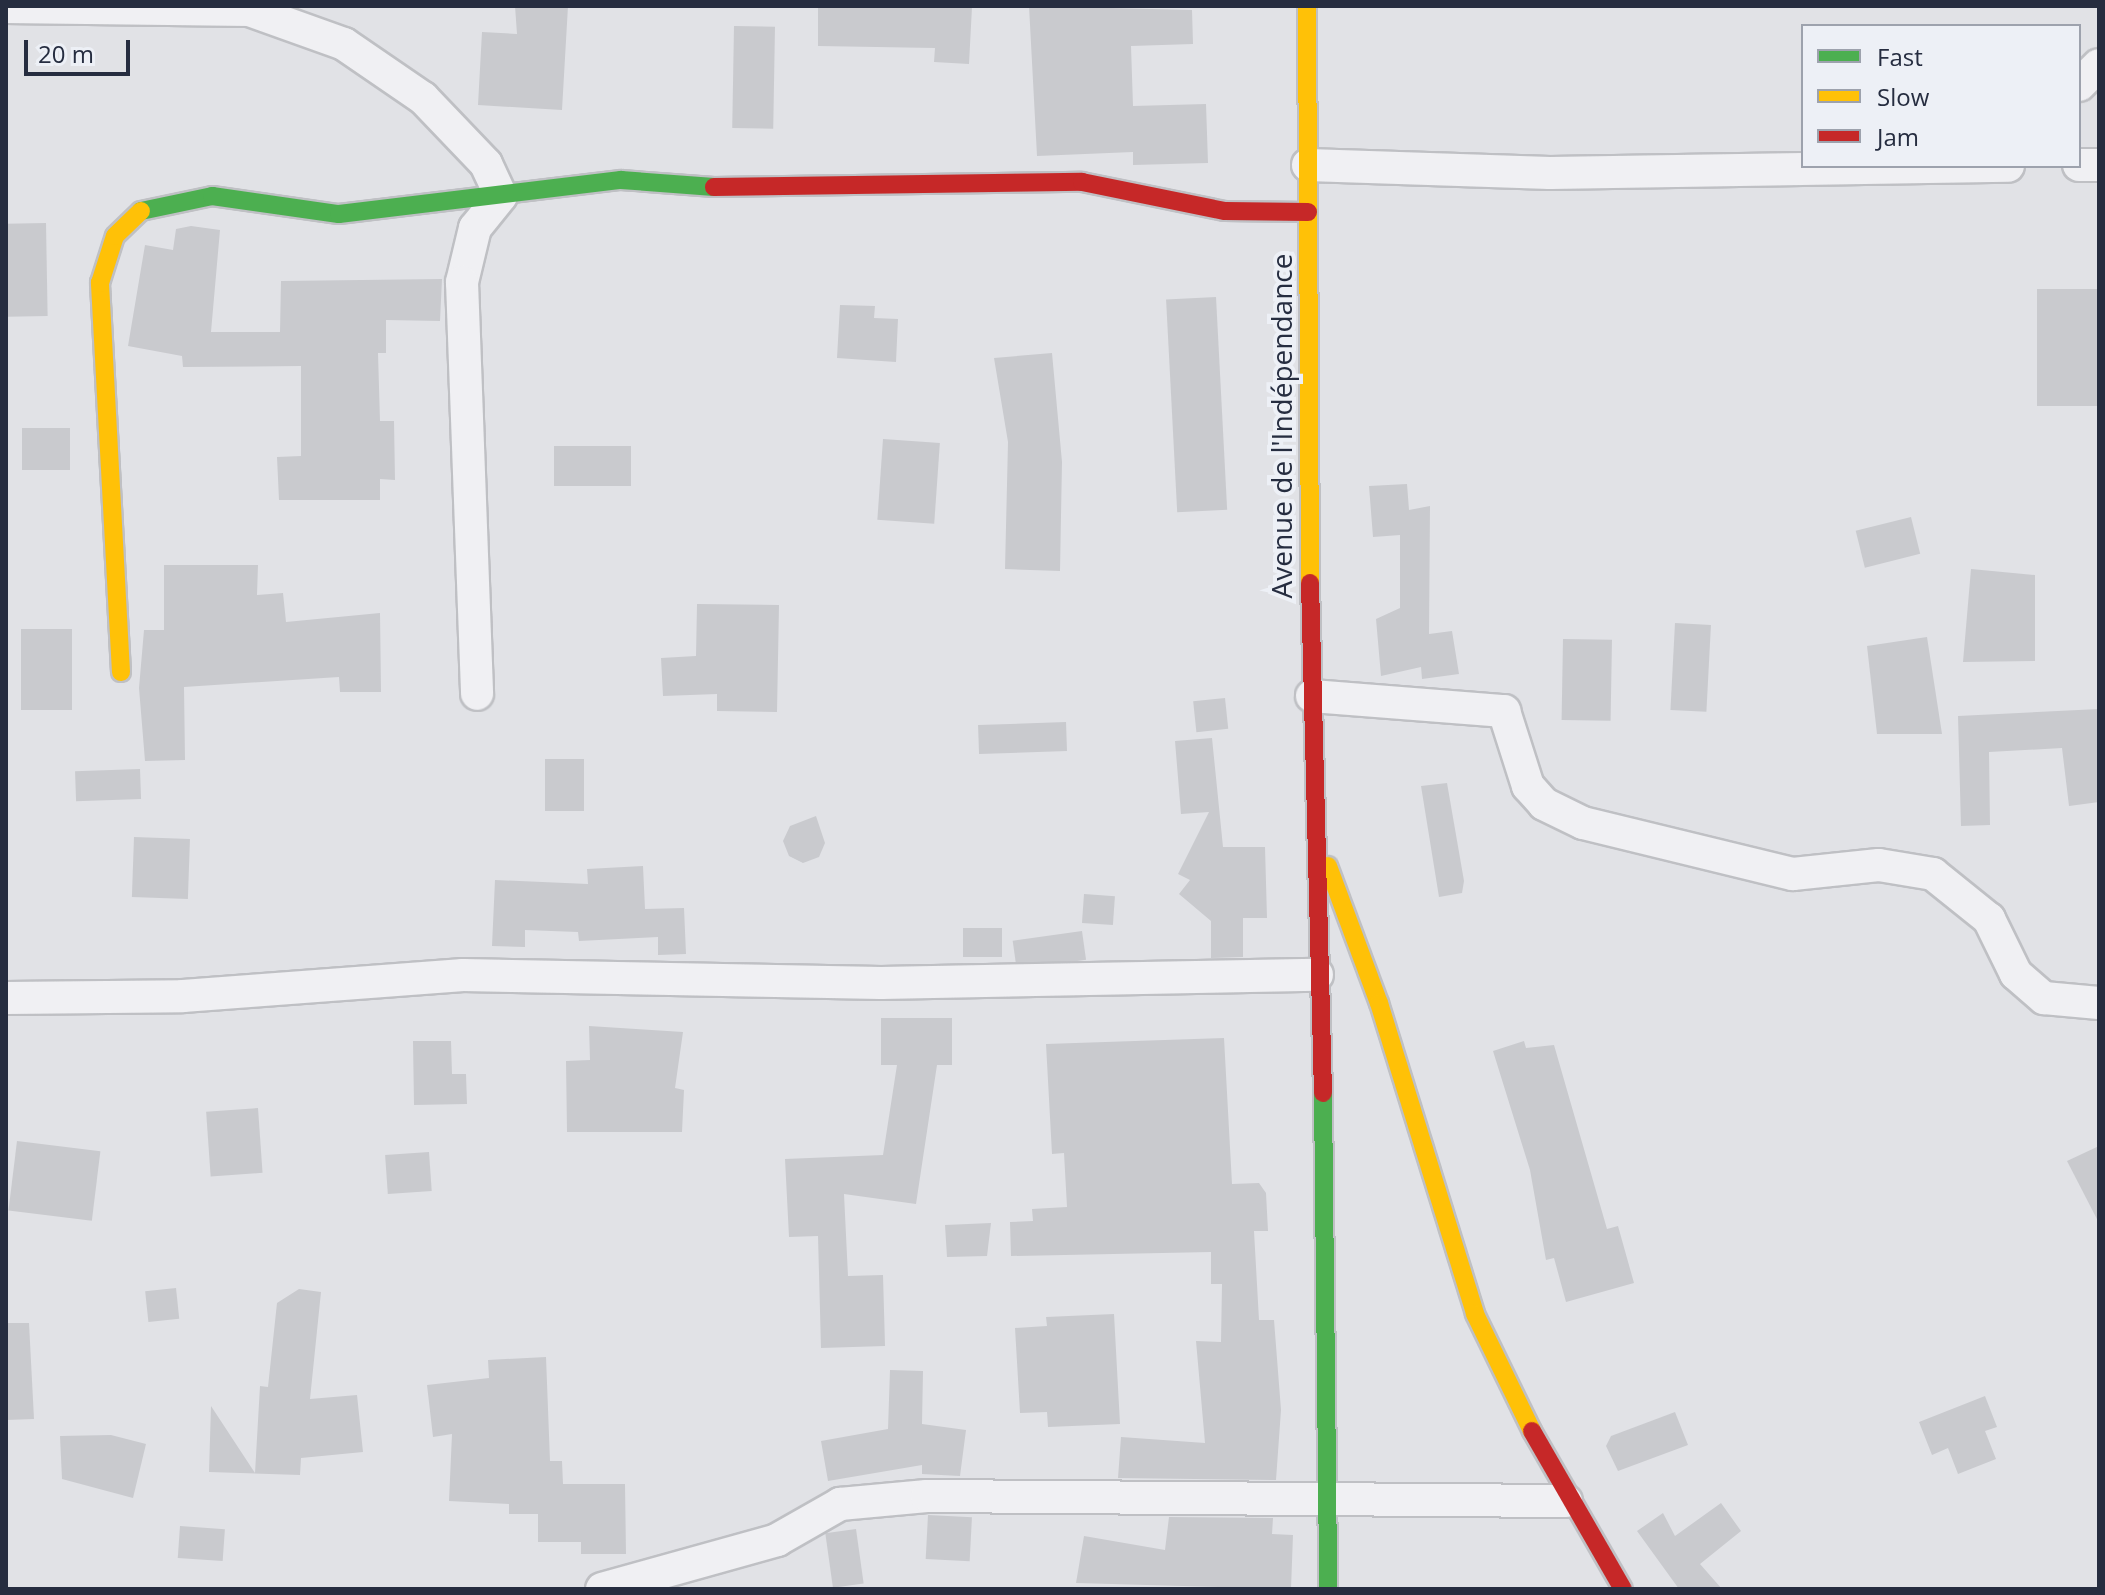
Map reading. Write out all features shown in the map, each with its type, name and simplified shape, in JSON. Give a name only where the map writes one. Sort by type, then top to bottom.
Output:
[{"type":"main road","name":"Avenue de l'Indépendance","points":[[1307,6],[1312,696],[1320,845]]},
{"type":"main road","points":[[121,672],[100,283],[115,236],[134,212],[212,196],[339,214],[621,180],[745,189],[989,180],[1082,182],[1225,211],[1308,212]]},
{"type":"main road","points":[[1320,845],[1317,975],[1328,1589]]},
{"type":"main road","points":[[1320,845],[1379,1003],[1475,1314],[1566,1501],[1623,1589]]},
{"type":"street","points":[[6,7],[249,10],[344,44],[423,98],[486,164],[501,196],[475,228],[462,282],[477,694]]},
{"type":"street","points":[[2081,83],[2099,65]]},
{"type":"street","points":[[1308,165],[1550,173],[1834,168]]},
{"type":"street","points":[[1312,696],[1504,711],[1514,727],[1515,760],[1544,804],[1625,836],[1793,874],[1879,865],[1933,874],[1989,919],[2016,974],[2044,998],[2099,1003]]},
{"type":"street","points":[[6,998],[183,996],[463,975],[881,983],[1317,975]]},
{"type":"street","points":[[602,1589],[777,1540],[840,1504],[927,1496],[1326,1502],[1566,1501]]},
{"type":"building","points":[[515,6],[568,6],[562,110],[478,105],[482,32],[517,34]]},
{"type":"building","points":[[818,6],[972,7],[969,64],[934,62],[935,48],[818,46]]},
{"type":"building","points":[[1029,6],[1192,10],[1193,44],[1131,46],[1133,106],[1206,104],[1208,163],[1133,165],[1133,152],[1037,156]]},
{"type":"building","points":[[734,26],[775,27],[773,129],[732,128]]},
{"type":"building","points":[[46,223],[48,316],[8,317],[6,224]]},
{"type":"building","points":[[191,226],[220,230],[211,332],[280,332],[281,281],[442,279],[440,321],[386,320],[386,353],[378,353],[380,421],[394,421],[395,480],[380,479],[380,500],[279,500],[277,457],[301,456],[301,366],[183,367],[182,356],[128,346],[145,245],[173,250],[176,229]]},
{"type":"building","points":[[2037,289],[2099,289],[2099,406],[2037,406]]},
{"type":"building","points":[[1216,297],[1227,510],[1177,512],[1166,300]]},
{"type":"building","points":[[840,305],[875,306],[874,318],[898,319],[896,362],[837,358]]},
{"type":"building","points":[[1052,353],[1062,462],[1060,571],[1005,569],[1008,442],[994,358]]},
{"type":"building","points":[[22,428],[70,428],[70,470],[22,470]]},
{"type":"building","points":[[883,439],[940,443],[934,524],[877,520]]},
{"type":"building","points":[[554,446],[631,446],[631,486],[554,486]]},
{"type":"building","points":[[1407,484],[1409,510],[1430,506],[1429,634],[1452,631],[1459,674],[1422,679],[1421,667],[1381,676],[1376,619],[1400,608],[1400,535],[1373,537],[1369,486]]},
{"type":"building","points":[[1911,517],[1920,554],[1865,568],[1856,531]]},
{"type":"building","points":[[164,565],[258,565],[257,595],[283,593],[286,622],[380,613],[381,692],[340,692],[339,677],[184,687],[185,760],[145,761],[139,688],[144,630],[164,630]]},
{"type":"building","points":[[1971,569],[2035,575],[2035,661],[1963,662]]},
{"type":"building","points":[[697,604],[779,605],[777,712],[717,711],[717,694],[663,696],[661,658],[696,656]]},
{"type":"building","points":[[1675,623],[1711,625],[1706,712],[1670,710]]},
{"type":"building","points":[[21,629],[72,629],[72,710],[21,710]]},
{"type":"building","points":[[1927,637],[1942,734],[1877,734],[1867,646]]},
{"type":"building","points":[[1563,639],[1612,640],[1611,721],[1562,720]]},
{"type":"building","points":[[1225,698],[1228,729],[1196,732],[1193,701]]},
{"type":"building","points":[[2099,709],[2099,802],[2069,806],[2062,748],[1989,752],[1990,825],[1961,826],[1958,716]]},
{"type":"building","points":[[1066,722],[1067,751],[979,754],[978,725]]},
{"type":"building","points":[[1212,738],[1223,847],[1265,847],[1267,918],[1243,918],[1243,957],[1211,958],[1211,921],[1179,894],[1190,880],[1178,874],[1209,812],[1181,814],[1175,741]]},
{"type":"building","points":[[545,759],[584,759],[584,811],[545,811]]},
{"type":"building","points":[[140,769],[141,799],[76,801],[75,771]]},
{"type":"building","points":[[1447,783],[1464,881],[1462,893],[1439,897],[1421,786]]},
{"type":"building","points":[[816,816],[825,843],[819,857],[803,863],[789,856],[783,841],[790,826]]},
{"type":"building","points":[[134,837],[190,839],[188,899],[132,897]]},
{"type":"building","points":[[643,866],[645,909],[684,908],[686,954],[658,955],[658,937],[579,941],[578,932],[525,930],[525,947],[492,946],[495,880],[588,884],[587,869]]},
{"type":"building","points":[[1084,894],[1115,896],[1113,925],[1082,923]]},
{"type":"building","points":[[963,928],[1002,928],[1002,957],[963,957]]},
{"type":"building","points":[[1082,931],[1086,960],[1017,969],[1013,941]]},
{"type":"building","points":[[881,1018],[952,1018],[952,1065],[937,1065],[916,1204],[844,1194],[848,1276],[883,1275],[885,1346],[821,1348],[818,1236],[789,1237],[785,1159],[883,1155],[897,1065],[881,1065]]},
{"type":"building","points":[[589,1026],[683,1032],[675,1088],[684,1090],[682,1132],[567,1132],[566,1061],[590,1060]]},
{"type":"building","points":[[1224,1038],[1232,1184],[1259,1183],[1266,1193],[1268,1231],[1254,1231],[1259,1320],[1274,1320],[1281,1410],[1276,1480],[1118,1478],[1121,1437],[1205,1443],[1196,1341],[1221,1342],[1222,1284],[1211,1284],[1211,1252],[1011,1256],[1010,1222],[1033,1221],[1032,1209],[1067,1207],[1064,1153],[1052,1154],[1046,1044]]},
{"type":"building","points":[[413,1041],[451,1041],[452,1074],[466,1074],[467,1104],[414,1105]]},
{"type":"building","points":[[1524,1041],[1526,1048],[1554,1045],[1607,1229],[1618,1226],[1634,1283],[1566,1302],[1554,1258],[1546,1260],[1530,1170],[1493,1051]]},
{"type":"building","points":[[258,1108],[263,1173],[211,1176],[206,1112]]},
{"type":"building","points":[[17,1141],[100,1151],[92,1221],[8,1210]]},
{"type":"building","points":[[2099,1146],[2099,1223],[2067,1161]]},
{"type":"building","points":[[429,1152],[432,1191],[388,1194],[385,1155]]},
{"type":"building","points":[[991,1223],[987,1256],[947,1257],[945,1225]]},
{"type":"building","points":[[176,1288],[179,1319],[148,1322],[145,1291]]},
{"type":"building","points":[[299,1289],[321,1292],[310,1399],[357,1395],[363,1452],[301,1458],[300,1475],[209,1472],[211,1406],[255,1473],[260,1386],[268,1387],[277,1303]]},
{"type":"building","points":[[1114,1314],[1120,1424],[1048,1427],[1047,1412],[1020,1413],[1015,1328],[1047,1326],[1046,1317]]},
{"type":"building","points":[[6,1323],[29,1323],[34,1419],[6,1420]]},
{"type":"building","points":[[546,1357],[550,1461],[562,1461],[563,1484],[625,1484],[626,1554],[581,1554],[581,1542],[538,1542],[538,1514],[509,1514],[509,1504],[449,1501],[452,1434],[433,1437],[427,1385],[489,1378],[488,1360]]},
{"type":"building","points":[[890,1370],[923,1371],[922,1424],[966,1430],[960,1476],[922,1474],[922,1465],[828,1481],[821,1441],[888,1429]]},
{"type":"building","points":[[1985,1396],[1997,1427],[1985,1431],[1996,1459],[1958,1474],[1948,1448],[1932,1455],[1919,1422]]},
{"type":"building","points":[[1675,1412],[1688,1445],[1618,1471],[1606,1446],[1611,1436]]},
{"type":"building","points":[[111,1435],[146,1444],[133,1498],[62,1479],[60,1436]]},
{"type":"building","points":[[1721,1503],[1741,1531],[1700,1564],[1722,1589],[1679,1589],[1637,1531],[1663,1513],[1675,1536]]},
{"type":"building","points":[[928,1515],[972,1517],[970,1561],[926,1559]]},
{"type":"building","points":[[1169,1517],[1273,1518],[1272,1534],[1293,1535],[1291,1589],[1076,1583],[1084,1536],[1165,1550]]},
{"type":"building","points":[[180,1526],[225,1529],[223,1561],[178,1558]]},
{"type":"building","points":[[856,1529],[864,1583],[833,1588],[825,1533]]},
{"type":"traffic: fast","points":[[141,211],[212,196],[339,214],[621,180],[714,187]]},
{"type":"traffic: fast","points":[[1323,1093],[1328,1589]]},
{"type":"traffic: slow","points":[[1307,6],[1310,583]]},
{"type":"traffic: slow","points":[[121,672],[100,283],[115,236],[141,211]]},
{"type":"traffic: slow","points":[[1328,866],[1379,1003],[1475,1314],[1532,1431]]},
{"type":"traffic: jam","points":[[714,187],[1082,182],[1225,211],[1308,212]]},
{"type":"traffic: jam","points":[[1310,583],[1323,1093]]},
{"type":"traffic: jam","points":[[1532,1431],[1623,1589]]}]
